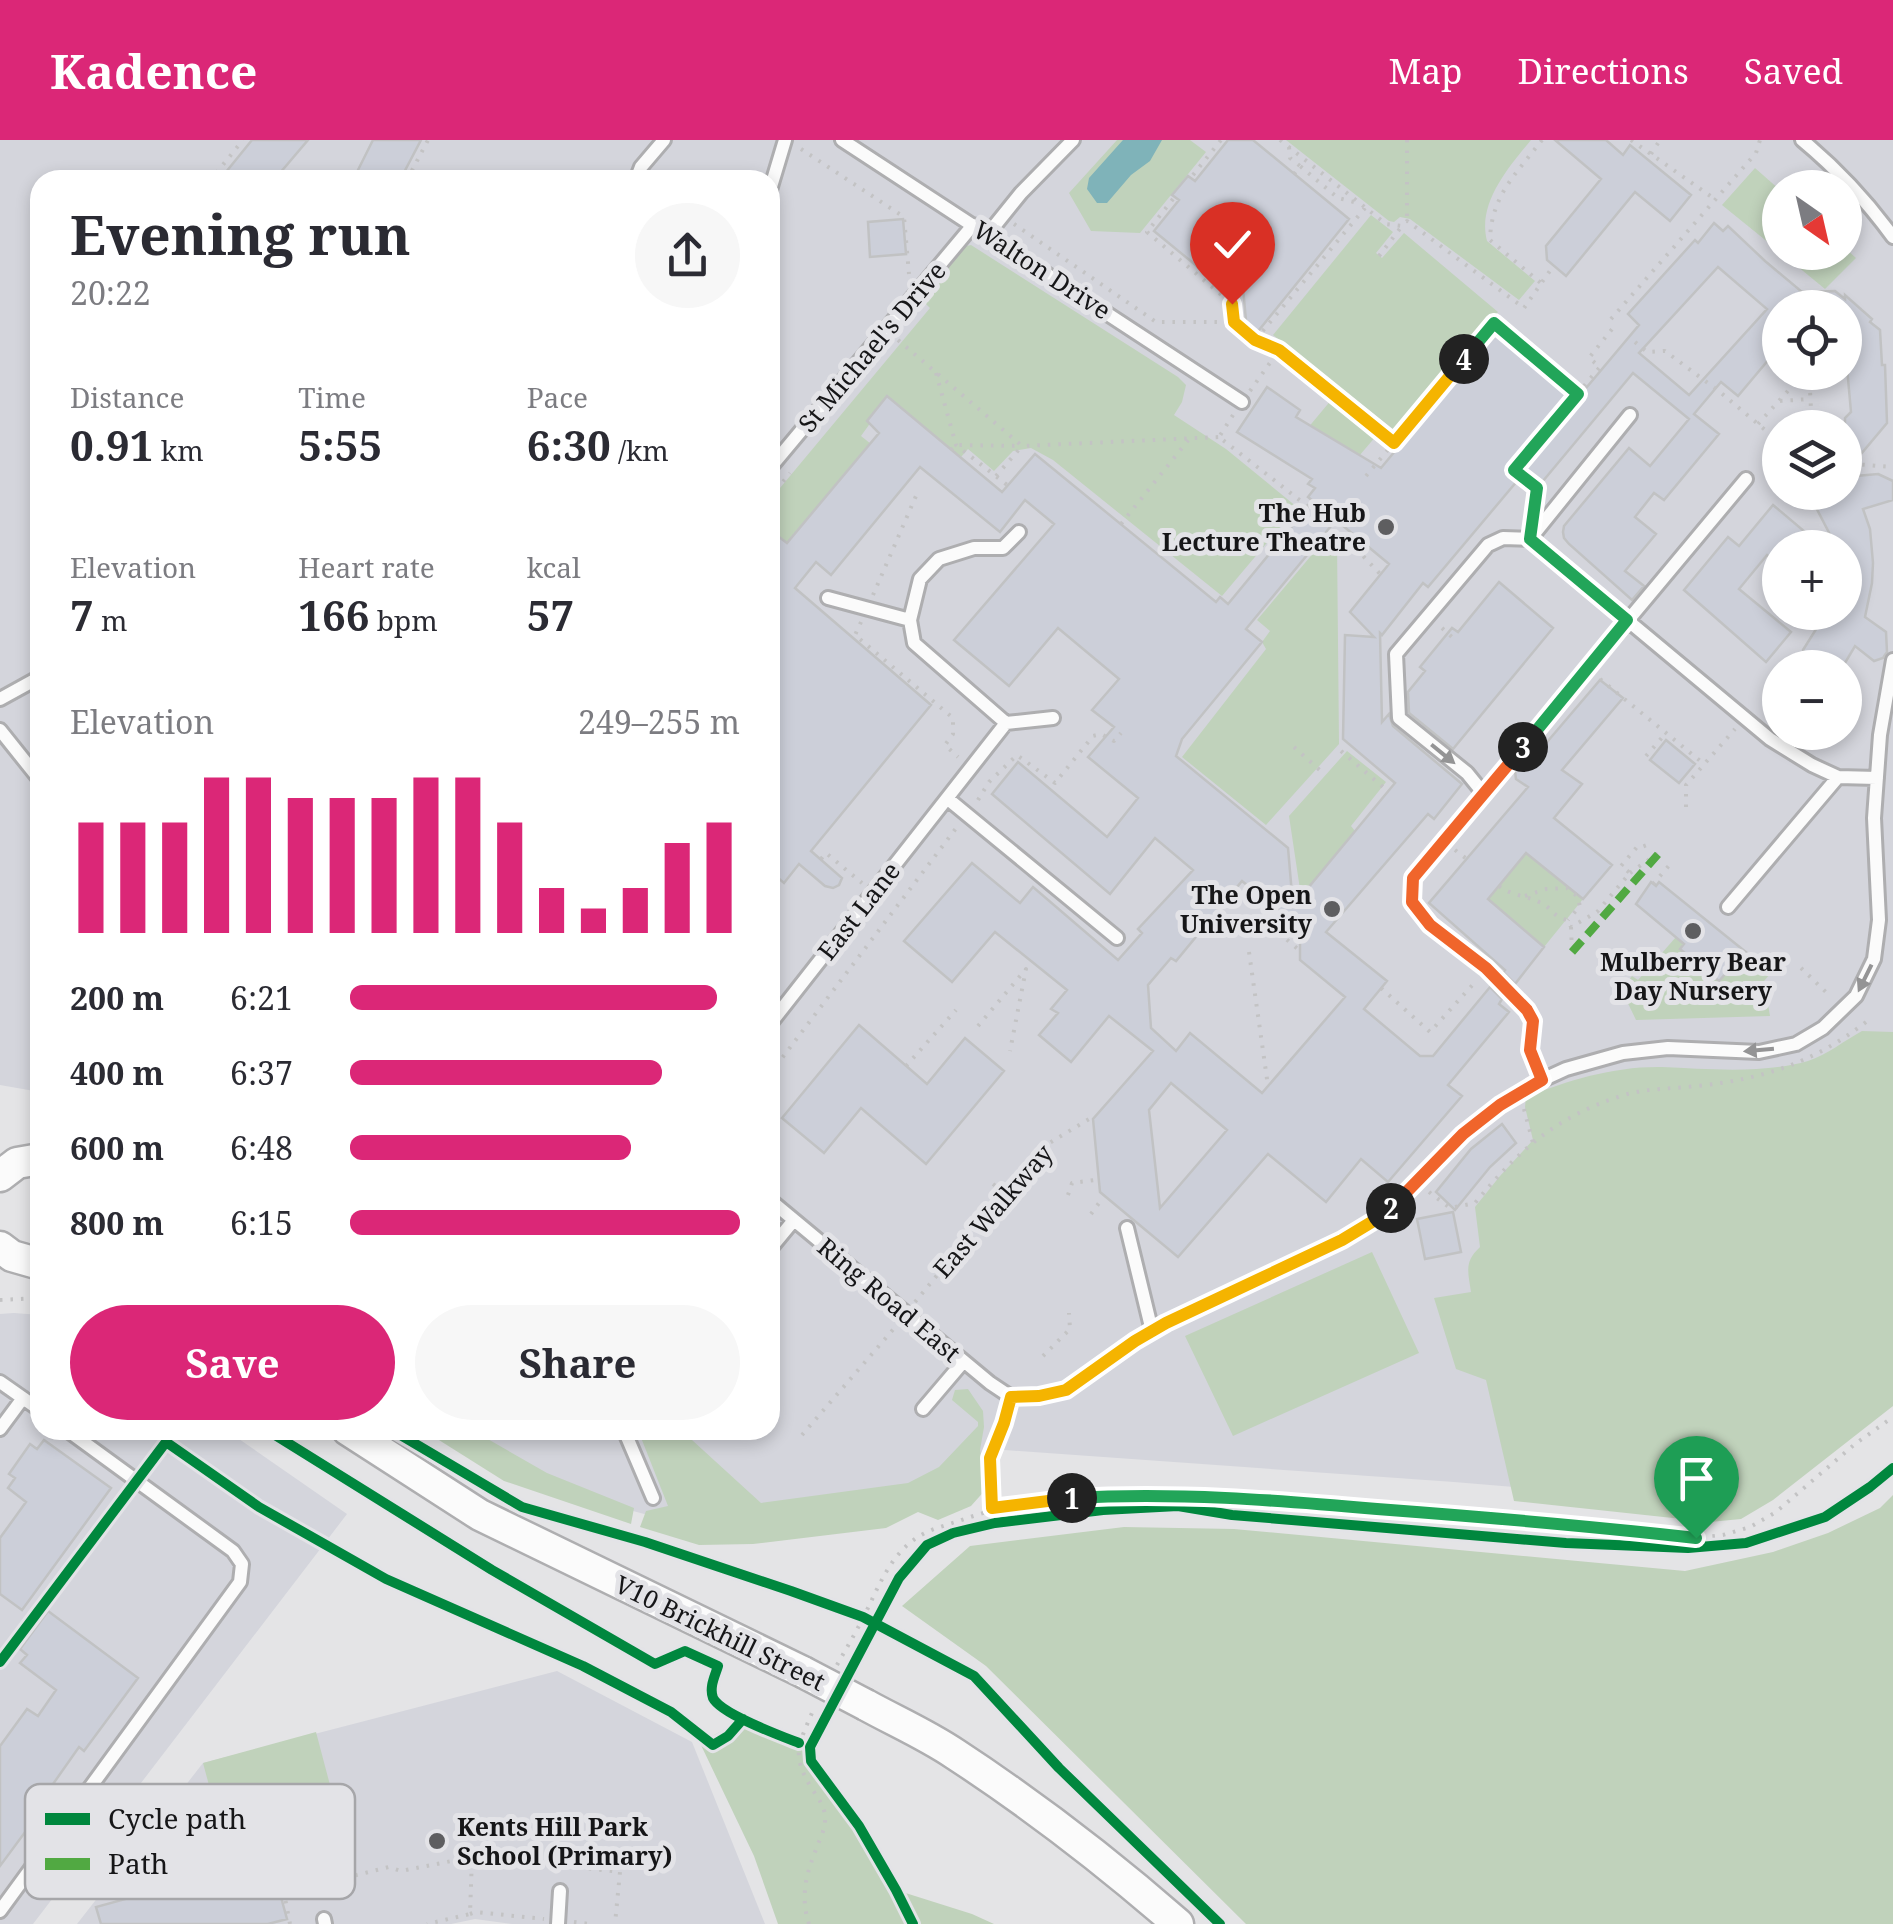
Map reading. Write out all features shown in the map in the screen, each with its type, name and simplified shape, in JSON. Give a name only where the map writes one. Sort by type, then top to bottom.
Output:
[{"type":"street","points":[[0,1246],[30,1262]]},
{"type":"street","name":"V10 Brickhill Street","points":[[364,1440],[480,1515],[803,1672],[951,1751],[1042,1814],[1178,1924]]},
{"type":"lane","points":[[639,170],[664,140]]},
{"type":"lane","points":[[776,170],[786,140]]},
{"type":"lane","name":"Walton Drive","points":[[842,140],[1242,402]]},
{"type":"lane","points":[[988,234],[1021,193],[1073,140]]},
{"type":"lane","points":[[1802,140],[1865,199],[1893,237]]},
{"type":"lane","name":"St Michael's Drive","points":[[780,456],[974,225]]},
{"type":"lane","points":[[1530,539],[1630,414]]},
{"type":"lane","points":[[1542,1080],[1530,1050],[1533,1021],[1527,1010],[1486,968],[1430,925],[1412,902],[1413,878],[1746,479]]},
{"type":"lane","points":[[1019,532],[1003,548],[974,548],[939,558],[920,579],[910,620],[914,643],[1006,723],[1053,718]]},
{"type":"lane","points":[[1484,794],[1467,773],[1399,718],[1396,654],[1488,545],[1503,538],[1530,539],[1770,739],[1838,777],[1877,778]]},
{"type":"lane","points":[[828,598],[910,620]]},
{"type":"lane","points":[[1011,1397],[1066,1390],[1152,1331],[1342,1240],[1380,1217],[1463,1134],[1500,1105],[1566,1069],[1623,1053],[1668,1048],[1759,1052],[1796,1044],[1823,1028],[1856,996],[1874,959],[1879,920],[1874,818],[1880,735],[1893,660]]},
{"type":"lane","points":[[0,699],[30,682]]},
{"type":"lane","name":"East Lane","points":[[780,1011],[1006,723]]},
{"type":"lane","points":[[0,730],[30,768]]},
{"type":"lane","points":[[1728,907],[1838,777]]},
{"type":"lane","points":[[948,799],[1117,938]]},
{"type":"lane","name":"Ring Road East","points":[[780,1208],[963,1362],[1011,1397]]},
{"type":"lane","points":[[780,1237],[794,1220]]},
{"type":"lane","points":[[1127,1228],[1152,1331]]},
{"type":"lane","points":[[923,1409],[963,1362]]},
{"type":"lane","points":[[0,1382],[30,1403]]},
{"type":"lane","points":[[0,1429],[23,1398]]},
{"type":"lane","points":[[82,1440],[233,1551],[242,1564],[240,1582],[93,1784]]},
{"type":"lane","points":[[628,1440],[653,1498]]},
{"type":"lane","points":[[0,1911],[25,1877]]},
{"type":"lane","points":[[558,1922],[560,1892]]},
{"type":"path","points":[[219,170],[243,140]]},
{"type":"path","points":[[412,170],[428,140]]},
{"type":"path","points":[[786,140],[904,217],[909,276],[918,292]]},
{"type":"path","points":[[1193,175],[1221,140]]},
{"type":"path","points":[[1280,140],[1386,224],[1402,226]]},
{"type":"path","points":[[1379,256],[1407,220],[1407,140]]},
{"type":"path","points":[[1542,140],[1499,196],[1491,219],[1490,240],[1542,284]]},
{"type":"path","points":[[1631,140],[1716,200]]},
{"type":"path","points":[[1651,154],[1660,140]]},
{"type":"path","points":[[1610,319],[1756,153],[1760,140]]},
{"type":"path","points":[[1289,147],[1290,158],[1338,198],[1359,204]]},
{"type":"path","points":[[1660,170],[1665,164]]},
{"type":"path","points":[[1294,174],[1300,166]]},
{"type":"path","points":[[1173,199],[1147,232],[1232,304]]},
{"type":"path","points":[[1255,340],[1365,208]]},
{"type":"path","points":[[1002,216],[1156,322],[1234,322],[1255,340],[1279,350],[1394,443]]},
{"type":"path","points":[[1407,220],[1524,308],[1554,265]]},
{"type":"path","points":[[1234,322],[1235,289]]},
{"type":"path","points":[[1366,476],[1441,392],[1494,323],[1578,394]]},
{"type":"path","points":[[1530,539],[1537,488],[1514,470],[1600,367],[1588,358],[1616,324]]},
{"type":"path","points":[[898,340],[1022,446]]},
{"type":"path","points":[[1635,342],[1647,352],[1664,351],[1762,427]]},
{"type":"path","points":[[1219,437],[1279,350]]},
{"type":"path","points":[[936,372],[954,448],[1011,488]]},
{"type":"path","points":[[1758,424],[1790,390]]},
{"type":"path","points":[[1809,390],[1811,410]]},
{"type":"path","points":[[1780,401],[1810,399]]},
{"type":"path","points":[[954,448],[1219,437],[1311,508]]},
{"type":"path","points":[[1121,524],[1190,438]]},
{"type":"path","points":[[996,476],[1022,446]]},
{"type":"path","points":[[1862,464],[1893,466]]},
{"type":"path","points":[[1352,533],[1347,539],[1384,577]]},
{"type":"path","points":[[1587,668],[1704,764]]},
{"type":"path","points":[[1686,807],[1686,785],[1744,718]]},
{"type":"path","points":[[1646,756],[1666,733]]},
{"type":"path","points":[[1294,747],[1322,772]]},
{"type":"path","points":[[1341,751],[1383,787]]},
{"type":"path","points":[[1630,873],[1621,866],[1637,847],[1652,844]]},
{"type":"path","points":[[1571,926],[1597,912],[1630,873],[1661,850]]},
{"type":"path","points":[[821,858],[826,853],[874,892]]},
{"type":"path","points":[[1653,884],[1674,861]]},
{"type":"path","points":[[1499,886],[1508,893],[1540,902],[1558,918],[1568,920]]},
{"type":"path","points":[[1521,897],[1567,888],[1580,906],[1568,920]]},
{"type":"path","points":[[1568,920],[1572,952]]},
{"type":"path","points":[[1270,926],[1300,951]]},
{"type":"path","points":[[780,1061],[870,942]]},
{"type":"path","points":[[1249,952],[1268,1086]]},
{"type":"path","points":[[978,1026],[1032,962]]},
{"type":"path","points":[[1381,988],[1430,1032],[1486,968]]},
{"type":"path","points":[[1801,968],[1844,1009],[1866,1022],[1882,1025]]},
{"type":"path","points":[[1010,1050],[1026,969]]},
{"type":"path","points":[[906,1066],[956,1010]]},
{"type":"path","points":[[1417,1183],[1450,1208],[1476,1204],[1506,1166],[1551,1128],[1584,1110],[1624,1095],[1770,1074],[1817,1056],[1866,1022]]},
{"type":"path","points":[[1525,1090],[1526,1122],[1534,1142]]},
{"type":"path","points":[[1068,1194],[1072,1183],[1095,1180]]},
{"type":"path","points":[[993,1184],[1005,1193]]},
{"type":"path","points":[[1091,1214],[1100,1203]]},
{"type":"path","points":[[0,1300],[30,1298]]},
{"type":"path","points":[[1058,1392],[1041,1354],[1070,1329],[1068,1313]]},
{"type":"path","points":[[995,1523],[990,1458],[1011,1397]]},
{"type":"path","points":[[845,1610],[869,1620],[884,1573],[904,1548],[923,1534],[992,1508],[1064,1498],[1150,1494],[1274,1500],[1696,1538],[1723,1536],[1776,1512],[1893,1417]]},
{"type":"path","points":[[283,1440],[492,1570],[655,1664],[685,1651],[718,1666],[711,1687],[718,1704],[799,1743],[802,1773],[823,1807],[826,1820],[805,1880],[803,1899],[808,1924]]},
{"type":"path","points":[[0,1662],[166,1442],[260,1507],[386,1579],[584,1666],[671,1712],[714,1745],[743,1719]]},
{"type":"path","points":[[355,1875],[389,1867],[401,1871],[488,1857],[620,1872],[615,1924]]},
{"type":"path","points":[[470,1914],[472,1858]]},
{"type":"path","points":[[285,1899],[290,1924]]},
{"type":"path","points":[[427,1924],[476,1912],[590,1924]]},
{"type":"shaded area","name":"The Open University","points":[[0,140],[1893,140],[1893,1400],[1748,1507],[991,1449],[830,1525],[715,1533],[525,1482],[459,1440],[780,1440],[780,170],[30,170],[30,1090],[0,1085]]},
{"type":"shaded area","points":[[0,1314],[30,1314],[30,1440],[240,1440],[347,1514],[140,1784],[25,1784],[25,1899],[52,1899],[33,1924],[0,1924]]},
{"type":"shaded area","name":"Kents Hill Park School (Primary)","points":[[557,1671],[692,1742],[765,1924],[512,1924],[475,1919],[451,1924],[77,1924],[97,1899],[355,1899],[355,1784],[187,1784],[203,1763]]},
{"type":"green space","points":[[1117,140],[1190,140],[1206,152],[1140,233],[1091,231],[1069,193]]},
{"type":"green space","points":[[1286,140],[1531,140],[1497,186],[1485,227],[1487,241],[1535,281],[1519,300],[1410,219],[1389,221]]},
{"type":"green space","points":[[1755,168],[1762,174],[1762,237],[1722,205]]},
{"type":"green space","points":[[1371,215],[1393,232],[1376,253],[1382,258],[1404,233],[1498,312],[1398,433],[1273,335]]},
{"type":"green space","points":[[971,245],[1178,377],[1186,385],[1174,415],[1226,449],[1297,507],[1222,596],[1053,460],[1031,448],[1013,451],[994,471],[968,449],[961,457],[889,397],[861,436],[881,452],[794,557],[780,546],[780,488],[930,308],[918,296],[962,247]]},
{"type":"green space","points":[[1802,270],[1844,270],[1825,289]]},
{"type":"green space","points":[[1332,399],[1377,435],[1359,456],[1307,429]]},
{"type":"green space","points":[[1331,532],[1337,541],[1339,744],[1266,825],[1182,757],[1266,649],[1262,642],[1270,631],[1257,620]]},
{"type":"green space","points":[[1347,751],[1386,782],[1351,826],[1355,831],[1301,896],[1289,816]]},
{"type":"green space","points":[[1526,853],[1583,899],[1544,947],[1488,899]]},
{"type":"green space","points":[[1676,937],[1728,975],[1747,953],[1771,973],[1764,981],[1770,1016],[1636,1020],[1621,989],[1632,976],[1638,980]]},
{"type":"green space","points":[[1862,1031],[1893,1032],[1893,1406],[1773,1500],[1741,1519],[1710,1522],[1514,1501],[1486,1380],[1456,1369],[1434,1298],[1471,1292],[1469,1262],[1480,1247],[1475,1207],[1533,1140],[1526,1097],[1576,1080],[1627,1069],[1735,1070],[1791,1065],[1822,1055]]},
{"type":"green space","points":[[1372,1252],[1419,1353],[1233,1436],[1185,1336]]},
{"type":"green space","points":[[968,1389],[983,1411],[980,1450],[987,1488],[971,1506],[938,1520],[918,1512],[886,1528],[753,1544],[699,1545],[640,1527],[646,1511],[668,1506],[642,1440],[692,1440],[761,1503],[908,1483],[939,1467],[978,1426],[952,1400],[955,1390]]},
{"type":"green space","points":[[439,1440],[489,1440],[547,1473],[634,1508],[631,1524],[504,1481]]},
{"type":"green space","points":[[1893,1495],[1893,1924],[1246,1924],[986,1666],[902,1606],[970,1546],[1124,1527],[1234,1529],[1685,1571],[1773,1552],[1828,1533],[1880,1508]]},
{"type":"green space","points":[[743,1719],[799,1743],[859,1826],[896,1890],[994,1924],[778,1924],[754,1856],[700,1743]]},
{"type":"green space","points":[[316,1732],[330,1784],[209,1784],[203,1763]]},
{"type":"water","points":[[1123,140],[1162,140],[1150,161],[1131,175],[1107,203],[1097,203],[1087,189],[1089,178]]},
{"type":"building","points":[[252,140],[308,140],[282,170],[228,170]]},
{"type":"building","points":[[373,140],[421,140],[405,170],[358,170]]},
{"type":"building","points":[[1228,140],[1253,140],[1349,219],[1259,330],[1247,331],[1243,288],[1226,290],[1154,231],[1179,200],[1172,195],[1188,176],[1195,181]]},
{"type":"building","points":[[1555,140],[1606,140],[1623,155],[1630,145],[1691,195],[1670,221],[1635,192],[1566,276],[1547,260],[1546,246],[1601,179]]},
{"type":"building","points":[[903,219],[906,254],[870,257],[868,222]]},
{"type":"building","points":[[1714,223],[1723,231],[1728,226],[1762,258],[1762,270],[1776,270],[1800,290],[1762,290],[1762,305],[1718,267],[1639,353],[1689,395],[1762,315],[1762,367],[1738,396],[1721,382],[1694,414],[1719,434],[1664,500],[1654,493],[1635,517],[1656,534],[1625,571],[1644,586],[1632,600],[1569,544],[1563,532],[1629,448],[1650,466],[1689,419],[1633,373],[1538,487],[1523,474],[1428,587],[1423,583],[1380,633],[1382,722],[1389,714],[1393,726],[1462,784],[1434,819],[1428,814],[1326,932],[1387,981],[1364,1009],[1420,1056],[1433,1056],[1490,987],[1502,999],[1499,1004],[1509,1012],[1448,1085],[1462,1096],[1388,1182],[1361,1159],[1326,1202],[1268,1154],[1178,1257],[1100,1192],[1093,1119],[1153,1051],[1109,1016],[1071,1062],[1039,1035],[1058,1013],[1051,1009],[1067,990],[995,932],[952,982],[904,941],[972,863],[1020,903],[1033,887],[1118,960],[1142,933],[1138,929],[1193,870],[1155,838],[1110,894],[992,794],[1018,762],[1107,837],[1138,798],[1088,757],[1114,727],[1092,710],[1119,679],[1058,628],[1009,686],[954,640],[1054,524],[1025,500],[1000,532],[920,467],[831,575],[816,562],[795,588],[931,705],[811,851],[842,878],[833,888],[799,864],[784,883],[780,880],[780,538],[787,543],[879,433],[867,421],[887,396],[1002,492],[1035,454],[1216,602],[1220,597],[1228,604],[1313,501],[1308,497],[1315,488],[1308,484],[1312,479],[1237,432],[1267,387],[1300,410],[1296,417],[1381,468],[1494,332],[1576,400],[1639,325],[1628,314]],"holes":[[[1336,520],[1389,564],[1350,612],[1374,637],[1345,635],[1343,739],[1395,783],[1293,906],[1288,848],[1176,756],[1182,739],[1262,642],[1246,629]],[[1242,881],[1300,928],[1300,960],[1345,997],[1262,1093],[1190,1033],[1176,1051],[1151,1028],[1148,985],[1171,958],[1176,961]],[[1171,1083],[1227,1130],[1160,1208],[1149,1110]]]},
{"type":"building","points":[[1862,310],[1880,330],[1887,423],[1862,453],[1862,410],[1851,410],[1849,390],[1862,390]]},
{"type":"building","points":[[1878,474],[1893,481],[1893,500],[1863,509],[1870,529],[1873,563],[1865,617],[1886,632],[1887,652],[1874,661],[1855,646],[1853,650],[1803,650],[1816,630],[1862,630],[1862,530],[1828,530],[1817,510],[1862,510],[1862,475]]},
{"type":"building","points":[[1769,510],[1779,510],[1803,530],[1762,530],[1762,561],[1739,589],[1762,608],[1762,630],[1791,632],[1776,650],[1762,650],[1762,658],[1684,590],[1728,537],[1739,546]]},
{"type":"building","points":[[1499,582],[1553,628],[1453,749],[1409,713],[1408,692],[1425,671],[1420,667],[1452,628],[1458,632]]},
{"type":"building","points":[[1600,680],[1623,698],[1562,770],[1582,784],[1554,818],[1612,865],[1583,899],[1526,853],[1488,899],[1544,947],[1515,984],[1505,970],[1429,903],[1528,787],[1516,779],[1515,771],[1526,758],[1536,755]]},
{"type":"building","points":[[1666,740],[1695,764],[1679,783],[1650,760]]},
{"type":"building","name":"Mulberry Bear Day Nursery","points":[[1651,882],[1656,886],[1659,882],[1747,953],[1728,975],[1719,981],[1680,949],[1684,944],[1636,904]]},
{"type":"building","points":[[859,1025],[927,1084],[965,1038],[1004,1071],[926,1164],[861,1108],[824,1153],[782,1118]]},
{"type":"building","points":[[1502,1124],[1516,1143],[1490,1167],[1455,1210],[1436,1192],[1471,1149]]},
{"type":"building","points":[[1453,1212],[1461,1252],[1425,1259],[1417,1219]]},
{"type":"building","points":[[44,1440],[111,1488],[22,1610],[0,1594],[0,1538],[26,1502],[8,1488],[15,1478],[9,1474],[30,1444],[37,1449]]},
{"type":"building","points":[[48,1611],[138,1678],[84,1751],[79,1747],[53,1784],[25,1784],[25,1832],[0,1866],[0,1746],[27,1709],[38,1716],[56,1690],[20,1663],[27,1655],[20,1649]]},
{"type":"building","points":[[125,1899],[281,1899],[287,1919],[268,1924],[101,1924],[96,1907]]},
{"type":"marked path","points":[[1572,952],[1661,851]]},
{"type":"cycle path","points":[[283,1440],[492,1570],[655,1664],[685,1651],[718,1666],[712,1690],[718,1704],[752,1724],[799,1743]]},
{"type":"cycle path","points":[[409,1440],[522,1507],[645,1542],[863,1617],[974,1676],[1059,1768],[1220,1924]]},
{"type":"cycle path","points":[[0,1662],[166,1442],[259,1507],[386,1579],[583,1666],[671,1712],[713,1745],[728,1736],[743,1719]]},
{"type":"cycle path","points":[[913,1924],[859,1826],[811,1761],[810,1747],[899,1578],[927,1545],[953,1533],[995,1523],[1178,1506],[1232,1515],[1566,1543],[1688,1548],[1746,1543],[1825,1517],[1893,1468]]},
{"type":"place","name":"The Hub Lecture Theatre","points":[[1386,527]]},
{"type":"place","name":"The Open University","points":[[1332,909]]},
{"type":"place","name":"Mulberry Bear Day Nursery","points":[[1693,931]]},
{"type":"place","name":"Kents Hill Park School (Primary)","points":[[437,1841]]},
{"type":"route","points":[[1232,304],[1234,322],[1255,340],[1279,350],[1394,443],[1494,323],[1578,394],[1514,470],[1537,488],[1530,539],[1627,620],[1413,878],[1412,902],[1430,925],[1486,968],[1527,1010],[1533,1021],[1530,1050],[1542,1080],[1500,1105],[1463,1134],[1380,1217],[1342,1240],[1166,1323],[1066,1390],[1011,1397],[990,1458],[992,1508],[1134,1494],[1254,1499],[1696,1538]]}]
